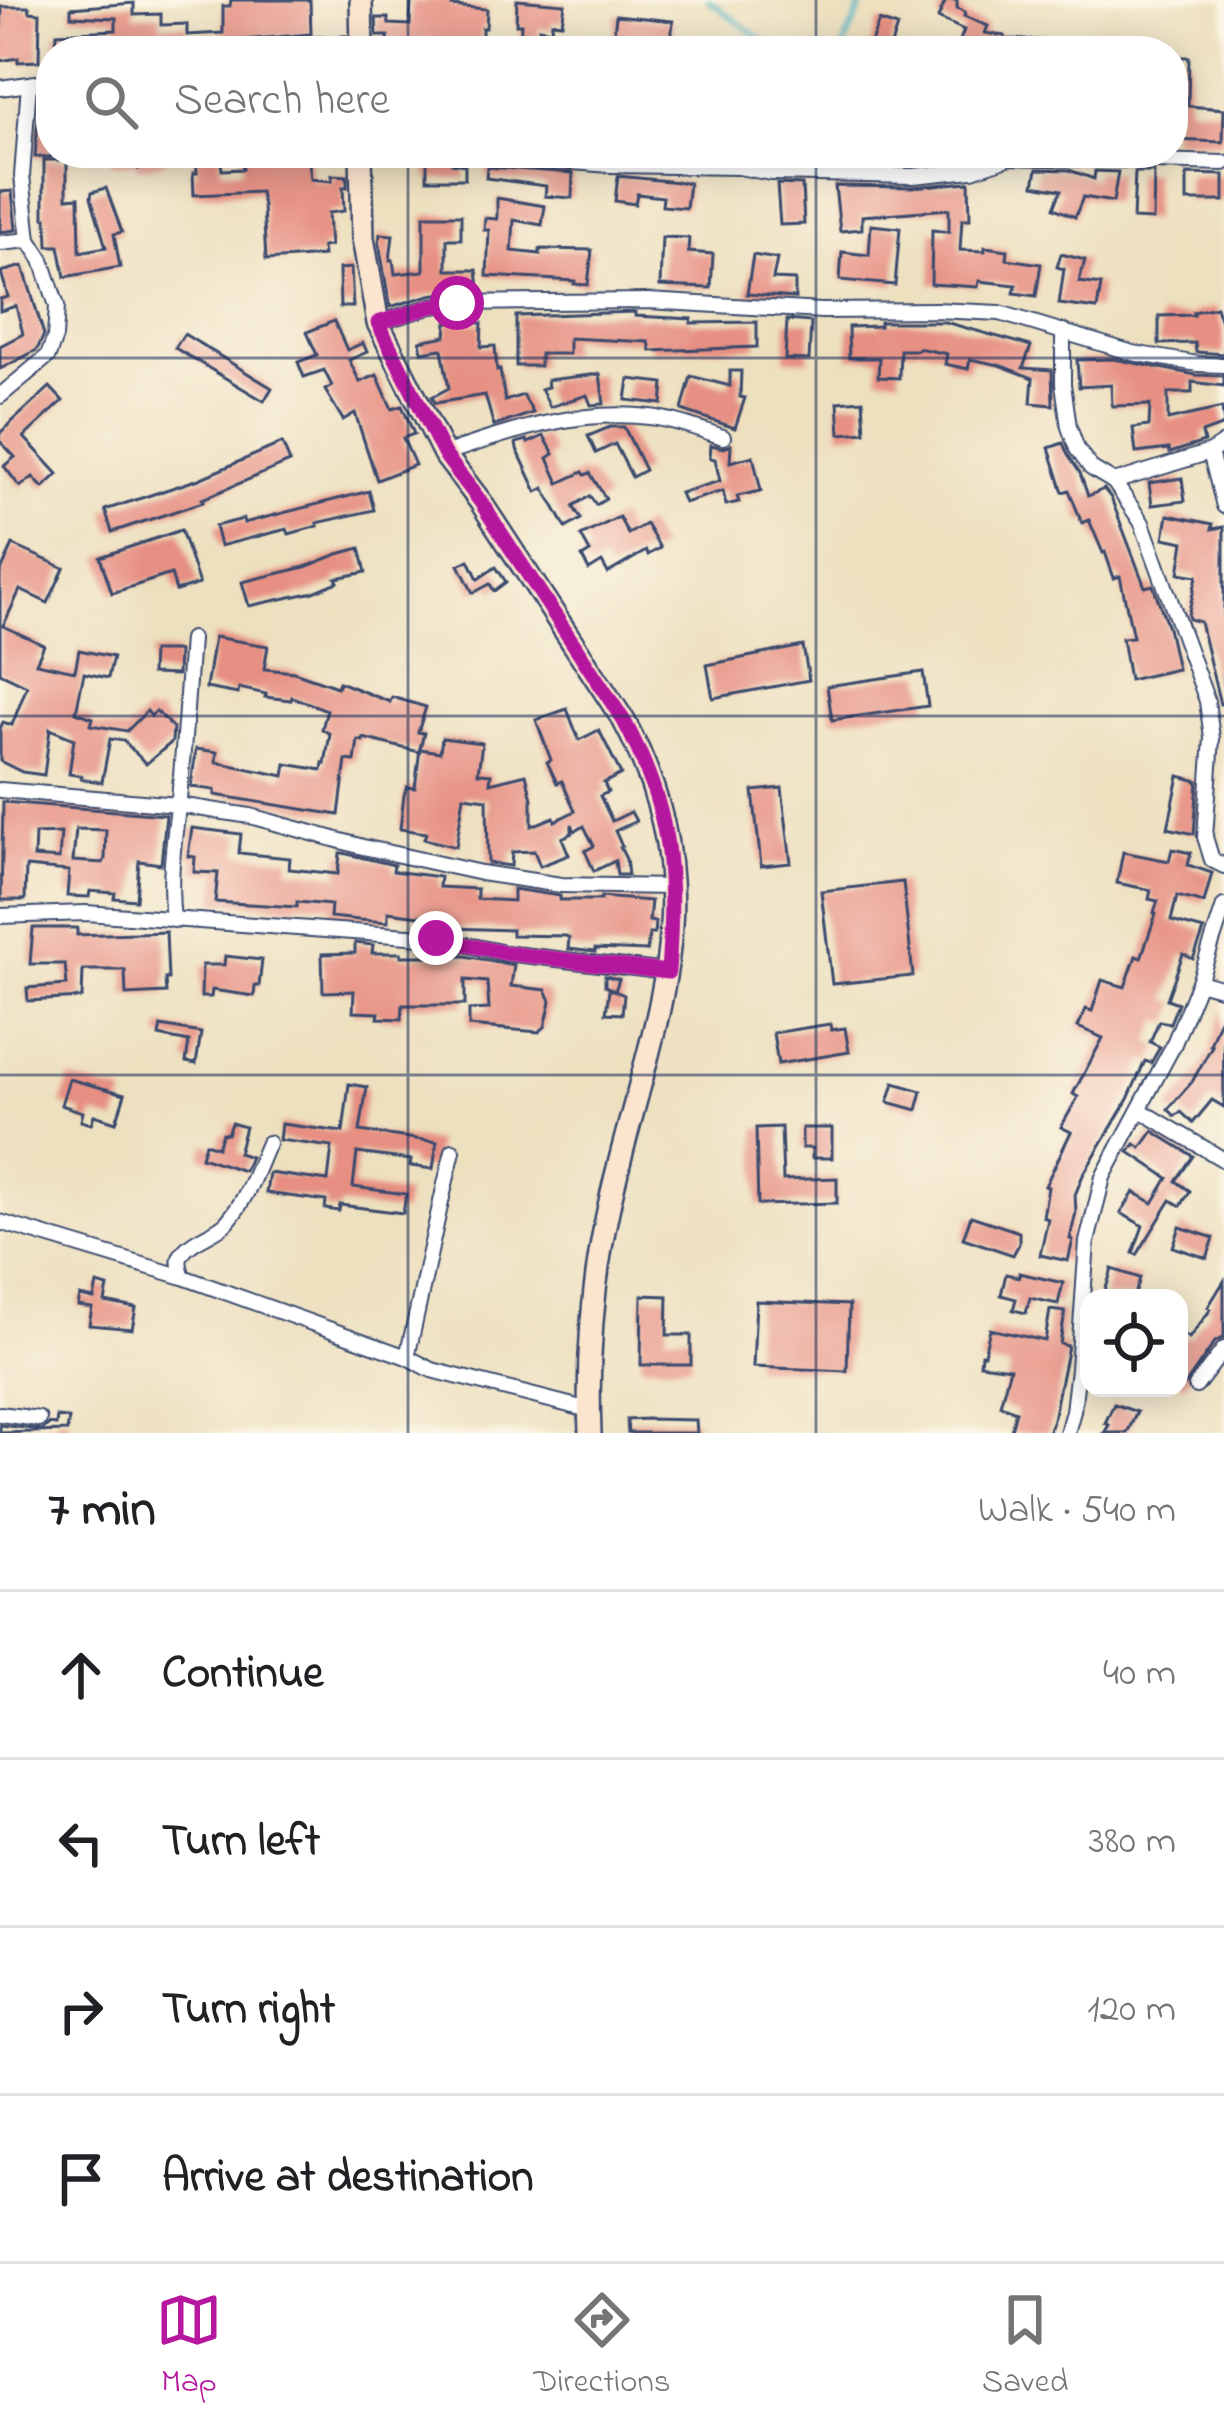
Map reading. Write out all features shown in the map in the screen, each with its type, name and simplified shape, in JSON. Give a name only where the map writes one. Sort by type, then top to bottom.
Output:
[{"type":"main road","points":[[361,0],[362,36]]},
{"type":"main road","points":[[361,168],[363,238],[378,323],[444,454],[494,521],[624,721],[644,758],[670,856],[668,972],[608,1208],[596,1286],[590,1422]]},
{"type":"street","points":[[0,88],[36,83]]},
{"type":"street","points":[[0,396],[48,356],[55,337],[56,306],[42,260],[29,240],[22,176],[29,84]]},
{"type":"street","points":[[1188,162],[1224,163]]},
{"type":"street","points":[[748,168],[771,173],[891,176],[978,168]]},
{"type":"street","points":[[0,243],[29,240]]},
{"type":"street","points":[[378,323],[457,303],[647,302],[936,310],[1000,314],[1133,352],[1224,365]]},
{"type":"street","points":[[1063,331],[1063,384],[1076,449],[1091,468],[1114,482],[1142,523],[1218,719],[1205,837],[1212,860],[1224,868]]},
{"type":"street","points":[[444,454],[548,422],[619,416],[680,423],[723,437]]},
{"type":"street","points":[[1114,482],[1210,452],[1224,443]]},
{"type":"street","points":[[1210,452],[1224,506]]},
{"type":"street","points":[[173,920],[171,854],[191,639]]},
{"type":"street","points":[[0,790],[250,816],[363,847],[561,885],[671,887]]},
{"type":"street","points":[[1066,1433],[1073,1411],[1094,1207],[1103,1177],[1173,1046],[1224,906]]},
{"type":"street","points":[[0,916],[86,913],[436,938],[505,953],[668,972]]},
{"type":"street","points":[[1199,982],[1224,989]]},
{"type":"street","points":[[1140,1110],[1224,1160]]},
{"type":"street","points":[[183,1277],[181,1257],[222,1228],[242,1203],[268,1144]]},
{"type":"street","points":[[407,1357],[453,1151]]},
{"type":"street","points":[[0,1222],[183,1277],[432,1370],[590,1422]]},
{"type":"street","points":[[1196,1385],[1224,1349]]},
{"type":"street","points":[[0,1414],[39,1419]]},
{"type":"building","points":[[231,0],[310,0],[311,34],[288,36],[57,36],[116,30],[116,18],[71,16],[71,8],[134,3],[134,15],[161,14],[161,25],[187,24],[187,35],[223,33],[223,6],[230,6]]},
{"type":"building","points":[[452,0],[452,6],[487,9],[482,36],[377,36],[376,18],[410,25],[411,2]]},
{"type":"building","points":[[517,0],[565,4],[562,23],[552,22],[551,30],[539,28],[539,36],[521,36],[521,24],[516,24]]},
{"type":"building","points":[[946,0],[957,0],[964,16],[988,26],[985,33],[1005,36],[962,36],[964,30],[938,18]]},
{"type":"building","points":[[2,7],[29,7],[30,12],[40,13],[36,61],[0,61]]},
{"type":"building","points":[[616,15],[673,21],[672,36],[614,36]]},
{"type":"building","points":[[879,21],[897,27],[894,36],[873,36]]},
{"type":"building","points":[[1188,106],[1224,109],[1223,142],[1188,141]]},
{"type":"building","points":[[44,168],[67,168],[67,198],[79,197],[80,252],[106,247],[91,197],[92,192],[106,188],[122,232],[114,234],[120,267],[65,277],[59,246],[48,246]]},
{"type":"building","points":[[197,168],[310,168],[311,179],[332,181],[332,175],[347,176],[344,211],[328,213],[330,246],[322,247],[323,256],[266,260],[260,192],[194,195],[193,173]]},
{"type":"building","points":[[427,168],[465,168],[465,179],[427,179]]},
{"type":"building","points":[[487,168],[573,173],[572,198],[545,196],[546,186],[486,178]]},
{"type":"building","points":[[1037,169],[1069,170],[1094,179],[1095,171],[1118,172],[1113,202],[1083,197],[1075,217],[1054,208],[1061,190],[1034,185]]},
{"type":"building","points":[[1135,172],[1154,172],[1153,220],[1133,219]]},
{"type":"building","points":[[1187,174],[1224,175],[1224,201],[1187,201]]},
{"type":"building","points":[[618,176],[689,183],[686,208],[662,206],[663,197],[637,194],[635,204],[615,201]]},
{"type":"building","points":[[969,182],[970,219],[962,219],[960,250],[1008,250],[1007,259],[1041,264],[1036,296],[1014,293],[1016,285],[931,284],[932,230],[949,232],[949,209],[862,216],[862,229],[840,231],[835,186]]},
{"type":"building","points":[[777,184],[802,185],[804,224],[780,225]]},
{"type":"building","points":[[12,191],[16,230],[0,232],[0,192]]},
{"type":"building","points":[[497,198],[545,206],[542,225],[514,220],[512,251],[592,250],[588,285],[487,276],[485,218],[497,219]]},
{"type":"building","points":[[424,215],[461,215],[461,239],[447,239],[447,270],[477,270],[479,288],[390,307],[380,234],[393,235],[390,260],[395,274],[424,271]]},
{"type":"building","points":[[871,225],[900,228],[895,285],[840,280],[842,252],[869,255]]},
{"type":"building","points":[[662,237],[689,238],[688,252],[713,254],[711,288],[660,286]]},
{"type":"building","points":[[1061,254],[1085,260],[1079,282],[1101,285],[1097,309],[1059,304]]},
{"type":"building","points":[[753,255],[777,259],[773,279],[795,280],[795,298],[747,294]]},
{"type":"building","points":[[23,266],[44,335],[37,350],[0,369],[0,346],[23,334],[16,306],[0,311],[0,299],[8,297],[1,272]]},
{"type":"building","points":[[351,268],[353,307],[340,307],[339,269]]},
{"type":"building","points":[[1216,307],[1224,331],[1224,354],[1196,352],[1195,343],[1159,344],[1159,316],[1194,315]]},
{"type":"building","points":[[635,312],[635,316],[692,319],[691,323],[757,322],[757,347],[651,351],[649,342],[569,338],[569,354],[540,354],[540,366],[516,366],[516,316]]},
{"type":"building","points":[[787,320],[811,322],[809,360],[785,359]]},
{"type":"building","points":[[334,321],[347,350],[363,343],[367,352],[349,360],[360,382],[377,375],[392,409],[402,406],[414,434],[403,438],[415,465],[377,480],[355,413],[343,420],[325,390],[332,386],[324,370],[304,377],[298,362],[317,355],[307,332]]},
{"type":"building","points":[[447,322],[482,323],[481,347],[495,346],[505,401],[523,395],[533,413],[494,426],[485,395],[435,403],[432,397],[449,388],[442,349],[422,352],[420,341],[446,336]]},
{"type":"building","points":[[880,322],[945,322],[1031,346],[1023,368],[1052,370],[1053,405],[1031,403],[1033,378],[970,359],[968,369],[945,364],[947,354],[918,348],[900,350],[899,378],[878,377],[879,358],[849,358],[848,327],[880,326]]},
{"type":"building","points":[[184,334],[272,388],[264,401],[175,348]]},
{"type":"building","points":[[1114,359],[1224,376],[1224,386],[1192,382],[1192,393],[1168,393],[1168,420],[1222,408],[1224,425],[1202,433],[1204,442],[1170,453],[1169,449],[1136,453],[1133,428],[1149,426],[1150,405],[1112,406],[1111,385],[1079,387],[1077,360]]},
{"type":"building","points":[[730,371],[741,371],[740,397],[745,398],[735,428],[682,410],[691,376],[730,386]]},
{"type":"building","points":[[600,374],[604,404],[591,405],[587,395],[550,407],[541,389],[548,387],[547,380]]},
{"type":"building","points":[[629,379],[664,383],[662,404],[626,400]]},
{"type":"building","points":[[50,387],[63,401],[24,437],[58,474],[43,488],[33,477],[20,487],[4,466],[15,457],[0,441],[0,433]]},
{"type":"building","points":[[863,400],[865,432],[840,434],[838,402]]},
{"type":"building","points":[[624,427],[645,470],[632,477],[615,444],[596,453],[588,436]]},
{"type":"building","points":[[544,436],[554,454],[548,458],[559,483],[590,473],[606,499],[596,505],[590,496],[573,506],[581,519],[566,528],[544,488],[537,492],[517,449],[516,443]]},
{"type":"building","points":[[282,443],[290,462],[203,502],[112,532],[105,510],[199,479]]},
{"type":"building","points":[[1063,443],[1088,496],[1104,489],[1111,498],[1145,587],[1153,585],[1177,669],[1129,680],[1122,638],[1133,637],[1120,576],[1114,578],[1089,520],[1082,523],[1069,490],[1063,492],[1049,448]]},
{"type":"building","points":[[711,445],[731,445],[730,462],[753,456],[761,491],[737,496],[739,502],[726,505],[723,491],[684,503],[680,493],[720,481],[715,459],[710,458]]},
{"type":"building","points":[[1182,478],[1185,501],[1152,505],[1149,483]]},
{"type":"building","points":[[369,491],[374,510],[289,534],[287,529],[220,546],[215,526]]},
{"type":"building","points":[[1168,515],[1213,524],[1212,529],[1224,527],[1224,704],[1220,704],[1200,622],[1188,615],[1197,576],[1179,573],[1184,542],[1164,538]]},
{"type":"building","points":[[619,517],[628,534],[646,524],[660,548],[608,573],[602,562],[589,570],[582,557],[590,552],[581,536]]},
{"type":"building","points":[[181,530],[199,584],[176,591],[171,574],[112,593],[100,557]]},
{"type":"building","points":[[13,545],[64,568],[48,603],[20,590],[3,626],[44,645],[36,663],[75,671],[79,650],[113,657],[108,678],[84,673],[76,712],[93,718],[91,725],[127,731],[147,711],[151,716],[156,711],[173,728],[172,742],[146,764],[124,741],[110,739],[102,782],[81,779],[69,774],[74,739],[50,729],[44,775],[22,772],[0,761],[0,728],[3,722],[12,725],[27,686],[0,673],[0,573]]},
{"type":"building","points":[[360,548],[366,572],[336,578],[338,582],[314,592],[249,606],[242,582]]},
{"type":"building","points":[[469,560],[478,579],[496,567],[506,582],[494,591],[490,584],[473,593],[459,565]]},
{"type":"building","points":[[214,637],[268,646],[264,669],[294,672],[337,687],[339,682],[390,702],[392,697],[426,707],[418,732],[424,733],[419,752],[358,740],[355,761],[346,760],[339,815],[191,787],[196,749],[217,752],[216,762],[284,776],[286,764],[322,770],[330,734],[322,729],[327,710],[292,697],[206,688]]},
{"type":"building","points":[[803,646],[809,680],[713,698],[707,665]]},
{"type":"building","points":[[152,651],[178,651],[177,675],[151,674]]},
{"type":"building","points":[[923,672],[928,706],[832,720],[827,686]]},
{"type":"building","points":[[567,709],[579,740],[599,730],[621,774],[604,783],[608,792],[600,796],[612,821],[631,812],[636,821],[615,831],[628,875],[617,875],[615,861],[594,871],[585,851],[594,846],[584,826],[575,831],[572,824],[572,833],[562,838],[569,855],[540,866],[534,851],[512,852],[511,866],[488,863],[487,799],[464,796],[456,847],[424,839],[426,833],[400,829],[404,795],[407,787],[415,788],[420,749],[440,752],[442,738],[482,743],[478,773],[491,774],[490,783],[526,774],[532,826],[575,811],[547,762],[551,760],[536,720]]},
{"type":"building","points":[[1179,776],[1198,781],[1194,834],[1168,828]]},
{"type":"building","points":[[782,788],[791,863],[761,866],[753,791]]},
{"type":"building","points":[[3,802],[166,815],[161,864],[139,861],[136,900],[90,891],[89,897],[67,896],[69,871],[26,867],[25,900],[1,900]],"holes":[[[76,829],[106,830],[103,863],[73,861]],[[61,833],[59,859],[34,857],[35,834]]]},
{"type":"building","points":[[192,828],[241,834],[239,853],[290,858],[289,869],[338,874],[343,853],[394,865],[393,871],[440,877],[439,887],[477,889],[477,899],[513,901],[513,889],[560,896],[560,900],[651,901],[649,921],[655,922],[654,934],[649,934],[647,951],[595,952],[568,949],[566,936],[451,928],[451,920],[388,912],[388,922],[359,920],[330,917],[331,905],[215,902],[218,873],[194,872],[195,857],[188,856]]},
{"type":"building","points":[[1172,849],[1191,853],[1188,865],[1212,873],[1204,903],[1177,896],[1171,921],[1204,930],[1193,959],[1183,954],[1167,999],[1178,1003],[1170,1023],[1159,1021],[1150,1042],[1160,1047],[1151,1063],[1145,1061],[1083,1175],[1075,1195],[1068,1261],[1040,1255],[1048,1219],[1043,1217],[1045,1186],[1071,1132],[1061,1127],[1103,1038],[1078,1027],[1086,1009],[1092,1011],[1102,980],[1125,987],[1156,914],[1158,901],[1149,899],[1151,890],[1117,883],[1123,852],[1169,861]]},
{"type":"building","points":[[903,882],[913,976],[832,984],[821,891]]},
{"type":"building","points":[[33,928],[77,928],[77,935],[166,932],[166,993],[126,995],[125,970],[83,970],[82,998],[28,1001],[27,988],[67,985],[65,964],[30,964]]},
{"type":"building","points":[[355,943],[373,945],[372,953],[465,956],[514,965],[511,986],[546,990],[551,1001],[545,1027],[539,1032],[469,1026],[469,1010],[489,1009],[487,982],[465,980],[465,1005],[403,1005],[402,1019],[353,1012],[354,991],[323,992],[322,954],[355,953]]},
{"type":"building","points":[[225,956],[262,960],[254,996],[212,990],[211,997],[201,997],[202,965],[224,965]]},
{"type":"building","points":[[605,976],[619,979],[615,991],[624,995],[622,1014],[606,1013],[609,990],[614,990],[605,986]]},
{"type":"building","points":[[1223,1010],[1224,1107],[1212,1100],[1193,1123],[1181,1112],[1175,1116],[1168,1109],[1192,1082],[1212,1046]]},
{"type":"building","points":[[830,1024],[831,1030],[845,1028],[849,1052],[778,1064],[773,1033]]},
{"type":"building","points":[[161,1026],[201,1033],[196,1064],[186,1062],[189,1042],[159,1036]]},
{"type":"building","points":[[69,1079],[125,1094],[116,1122],[94,1115],[91,1124],[81,1121],[83,1112],[61,1105]]},
{"type":"building","points":[[894,1083],[922,1091],[917,1110],[888,1102]]},
{"type":"building","points":[[349,1084],[367,1087],[360,1131],[437,1142],[433,1169],[410,1166],[411,1160],[357,1153],[353,1187],[406,1194],[403,1213],[340,1205],[339,1211],[325,1209],[326,1201],[266,1193],[269,1173],[328,1181],[332,1147],[279,1140],[281,1124],[343,1132]]},
{"type":"building","points":[[231,1123],[245,1127],[238,1153],[250,1157],[244,1171],[201,1157],[205,1143],[217,1147]]},
{"type":"building","points":[[781,1127],[783,1180],[837,1178],[837,1203],[758,1205],[756,1128]]},
{"type":"building","points":[[802,1128],[832,1128],[832,1158],[812,1158],[812,1148],[802,1148]]},
{"type":"building","points":[[1153,1131],[1193,1156],[1176,1181],[1190,1191],[1181,1206],[1171,1200],[1137,1255],[1133,1253],[1143,1226],[1121,1213],[1134,1192],[1153,1203],[1168,1178],[1129,1152],[1135,1144],[1141,1148]]},
{"type":"building","points":[[971,1216],[1019,1232],[1013,1255],[963,1238]]},
{"type":"building","points":[[1180,1227],[1214,1238],[1207,1258],[1173,1247]]},
{"type":"building","points":[[1112,1269],[1140,1278],[1137,1289],[1106,1289]]},
{"type":"building","points":[[1019,1273],[1063,1283],[1058,1304],[1030,1298],[1026,1313],[1013,1310],[1016,1299],[1001,1295],[1006,1274],[1019,1277]]},
{"type":"building","points":[[1224,1281],[1224,1337],[1215,1342],[1188,1381],[1188,1337],[1211,1309]]},
{"type":"building","points":[[97,1284],[108,1287],[105,1302],[136,1308],[132,1329],[89,1325],[92,1308],[78,1306],[80,1296],[94,1299]]},
{"type":"building","points":[[642,1295],[668,1296],[667,1335],[691,1335],[691,1365],[641,1365]]},
{"type":"building","points":[[756,1301],[849,1305],[847,1371],[753,1367]]},
{"type":"building","points":[[1050,1310],[1065,1312],[1060,1344],[1068,1346],[1053,1419],[1048,1433],[1010,1433],[1016,1411],[1000,1405],[1010,1368],[980,1364],[981,1354],[990,1329],[1045,1341]]},
{"type":"building","points":[[1114,1404],[1137,1412],[1127,1433],[1104,1433]]},
{"type":"building","points":[[57,1417],[69,1419],[67,1431],[0,1433],[0,1425],[42,1430],[56,1425]]},
{"type":"building","points":[[627,1420],[696,1420],[697,1433],[628,1433]]},
{"type":"waterway","points":[[708,0],[757,36]]},
{"type":"waterway","points":[[848,36],[864,0]]},
{"type":"route","points":[[436,938],[505,953],[668,972],[672,917],[670,856],[644,758],[480,501],[444,454],[378,323],[457,303]]}]
